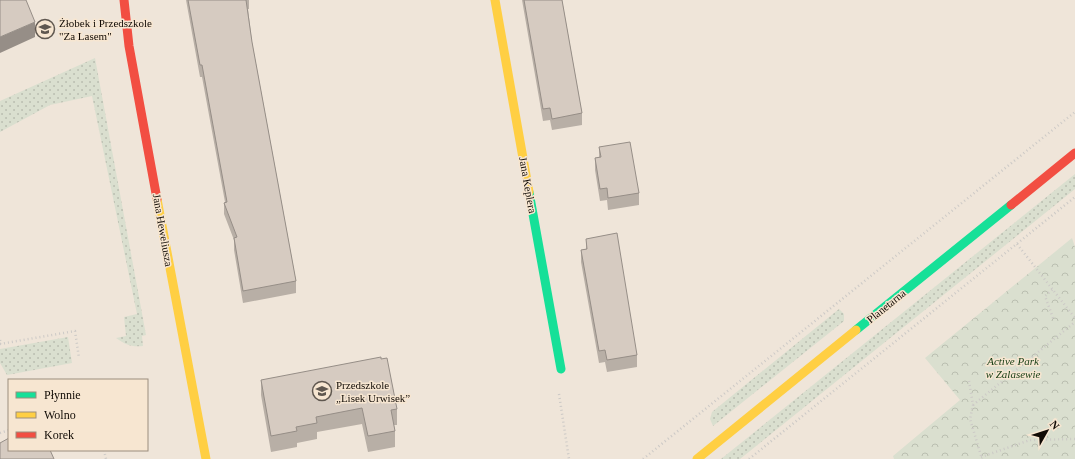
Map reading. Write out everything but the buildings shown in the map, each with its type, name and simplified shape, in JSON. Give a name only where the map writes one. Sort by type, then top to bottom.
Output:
[{"type":"street","name":"Jana Heweliusza","points":[[124,0],[130,54],[206,459]]},
{"type":"street","name":"Jana Keplera","points":[[495,0],[561,369]]},
{"type":"street","name":"Planetarna","points":[[696,459],[1075,154]]},
{"type":"path","points":[[643,459],[1075,112]]},
{"type":"path","points":[[749,459],[1075,197]]},
{"type":"path","points":[[1017,244],[1075,318]]},
{"type":"path","points":[[1052,318],[1045,296],[1053,289]]},
{"type":"path","points":[[973,405],[1075,322]]},
{"type":"path","points":[[0,340],[0,344],[75,331],[80,358]]},
{"type":"path","points":[[561,369],[558,398],[569,459]]},
{"type":"path","points":[[969,381],[973,405],[970,419],[982,458],[1030,440],[1075,440]]},
{"type":"green space","points":[[95,58],[146,335],[142,336],[143,346],[129,345],[116,338],[126,336],[124,317],[137,314],[92,96],[50,105],[0,132],[0,101]]},
{"type":"green space","points":[[1075,174],[1075,189],[740,459],[721,459]]},
{"type":"green space","name":"Active Park w Zalasewie","points":[[1072,238],[1075,247],[1075,459],[894,459],[893,456],[960,400],[925,358]]},
{"type":"green space","points":[[839,309],[844,314],[844,321],[713,426],[710,419],[712,412]]},
{"type":"green space","points":[[68,337],[72,363],[7,375],[0,363],[0,349]]},
{"type":"traffic: fast","points":[[529,192],[561,369]]},
{"type":"traffic: fast","points":[[856,330],[1011,205]]},
{"type":"traffic: slow","points":[[495,0],[529,192]]},
{"type":"traffic: slow","points":[[157,199],[206,459]]},
{"type":"traffic: slow","points":[[697,459],[856,330]]},
{"type":"traffic: jam","points":[[124,0],[129,46],[157,199]]},
{"type":"traffic: jam","points":[[1011,205],[1075,153]]},
{"type":"place","name":"Żłobek i Przedszkole \"Za Lasem\"","points":[[45,29]]},
{"type":"place","name":"Przedszkole „Lisek Urwisek”","points":[[322,391]]}]
